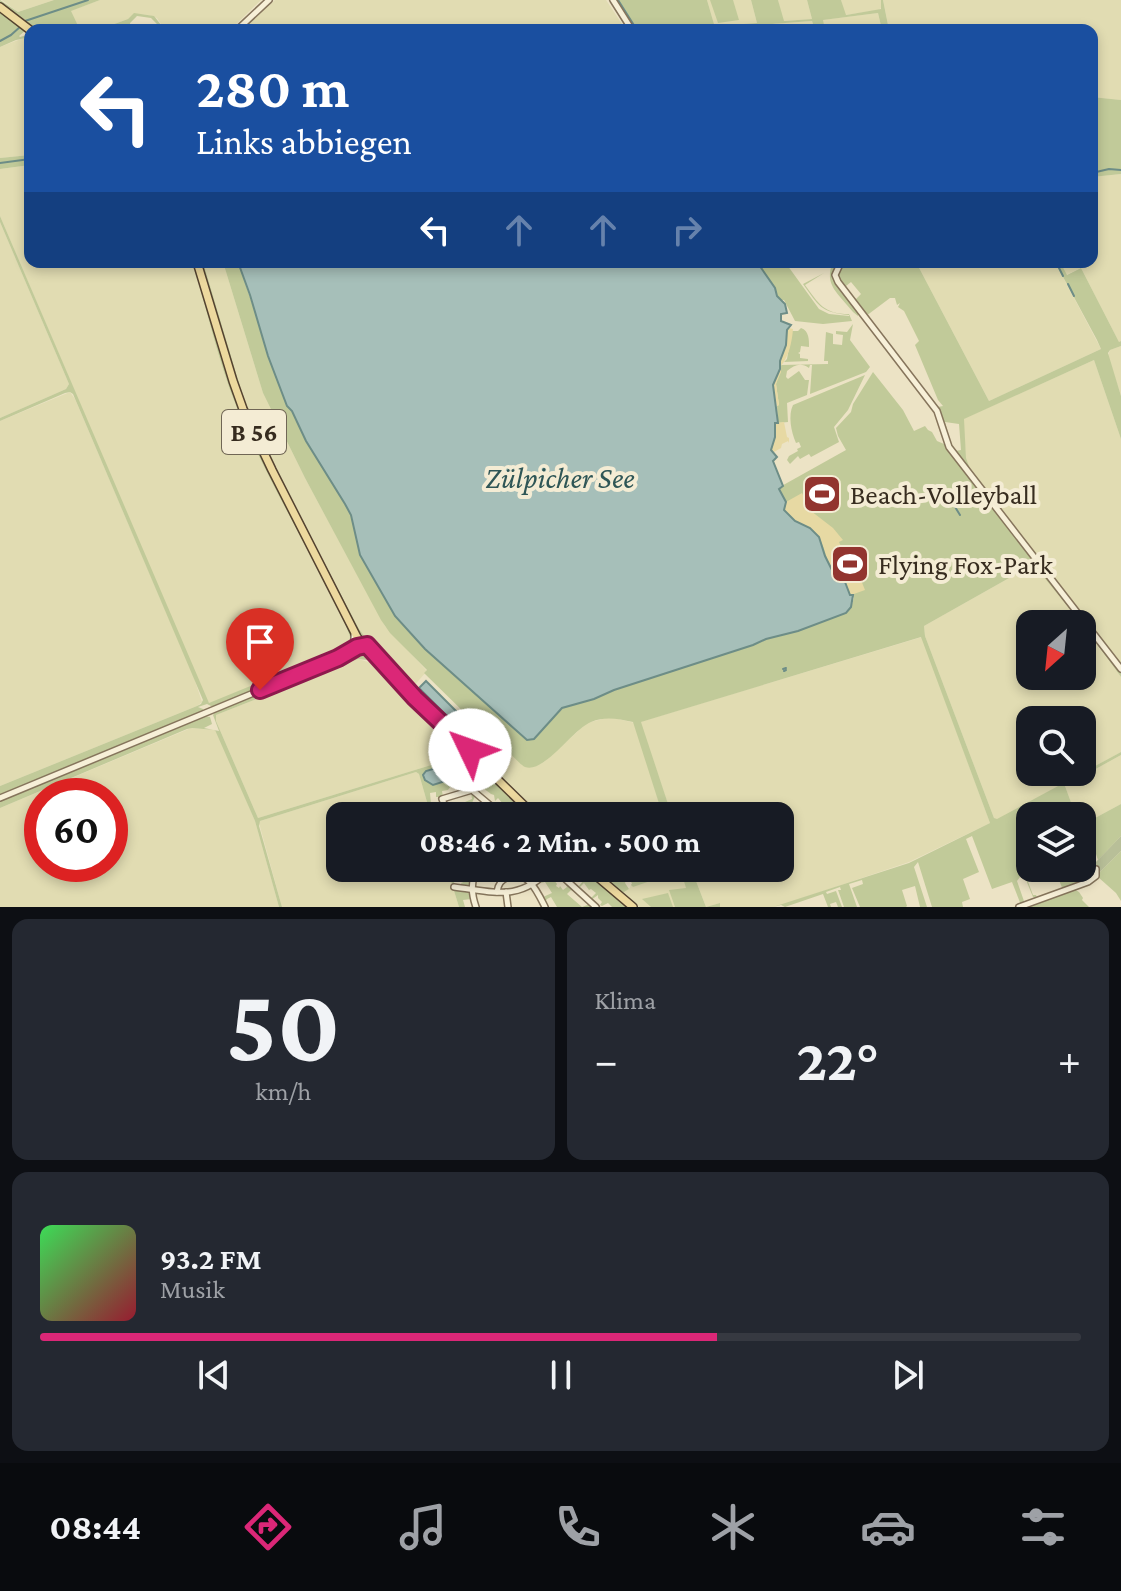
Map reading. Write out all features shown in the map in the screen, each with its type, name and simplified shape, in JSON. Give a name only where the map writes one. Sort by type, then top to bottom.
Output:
[{"type":"main road","points":[[0,7],[24,25]]},
{"type":"main road","name":"B 56","points":[[199,268],[243,409],[346,616],[366,646],[521,802]]},
{"type":"main road","name":"B 56","points":[[335,593],[366,646]]},
{"type":"main road","points":[[604,882],[633,907]]},
{"type":"street","points":[[243,24],[269,0]]},
{"type":"street","points":[[613,0],[628,24]]},
{"type":"street","points":[[838,268],[836,279],[937,411],[949,447],[1121,669]]},
{"type":"street","name":"B 56","points":[[346,616],[355,639],[350,651]]},
{"type":"street","points":[[338,658],[366,646]]},
{"type":"street","points":[[0,798],[366,646]]},
{"type":"street","points":[[443,802],[442,799],[472,790],[486,802]]},
{"type":"street","points":[[497,892],[502,880],[513,875],[524,877],[533,885],[545,907]]},
{"type":"street","points":[[473,882],[476,907]]},
{"type":"street","points":[[454,887],[506,892],[521,890],[536,882]]},
{"type":"street","points":[[568,882],[596,907]]},
{"type":"street","points":[[1022,907],[1088,882]]},
{"type":"street","points":[[506,892],[508,907]]},
{"type":"shaded area","points":[[2,0],[54,0],[18,12]]},
{"type":"shaded area","points":[[100,0],[261,0],[236,24],[161,24],[157,18],[135,14],[114,24],[77,24],[70,11]]},
{"type":"shaded area","points":[[275,0],[606,0],[622,24],[249,24]]},
{"type":"shaded area","points":[[707,0],[751,0],[757,23],[714,24]]},
{"type":"shaded area","points":[[778,0],[807,0],[812,19],[783,21]]},
{"type":"shaded area","points":[[841,0],[881,0],[882,7],[845,15]]},
{"type":"shaded area","points":[[883,0],[1121,0],[1121,100],[1098,98],[1098,24],[888,24]]},
{"type":"shaded area","points":[[878,13],[881,24],[823,24],[822,20]]},
{"type":"shaded area","points":[[812,21],[813,24],[771,24]]},
{"type":"shaded area","points":[[24,38],[24,156],[0,158],[0,47]]},
{"type":"shaded area","points":[[24,166],[24,268],[195,268],[257,451],[342,615],[350,637],[346,646],[209,703],[0,216],[0,169]]},
{"type":"shaded area","points":[[1121,174],[1119,342],[1081,268],[1098,268],[1098,176]]},
{"type":"shaded area","points":[[0,222],[69,384],[66,389],[0,418]]},
{"type":"shaded area","points":[[205,268],[225,268],[263,393],[305,478],[385,626],[427,671],[412,688],[359,629],[260,437],[233,367]]},
{"type":"shaded area","points":[[919,268],[1058,268],[1101,349],[989,401]]},
{"type":"shaded area","points":[[1063,268],[1081,268],[1066,275]]},
{"type":"shaded area","points":[[1121,346],[1121,396],[1108,356],[1110,350]]},
{"type":"shaded area","points":[[1094,360],[1121,439],[1121,665],[1096,633],[1096,610],[1078,610],[971,471],[966,458],[963,419]]},
{"type":"shaded area","points":[[70,392],[202,702],[0,786],[0,421]]},
{"type":"shaded area","points":[[1032,565],[1037,567],[1070,610],[1016,610],[1016,690],[1096,690],[1096,644],[1121,677],[1121,752],[1096,766],[1096,706],[1016,706],[1016,786],[1059,786],[1030,802],[1016,802],[1016,810],[997,820],[925,636],[924,626]]},
{"type":"shaded area","points":[[922,637],[990,823],[909,862],[785,904],[773,907],[720,907],[720,903],[706,907],[696,882],[794,882],[794,802],[667,802],[640,722]]},
{"type":"shaded area","points":[[358,659],[375,664],[464,755],[258,818],[216,715]]},
{"type":"shaded area","points":[[610,717],[635,723],[659,802],[527,802],[473,749],[489,732],[523,765],[535,766],[544,762],[587,723]]},
{"type":"shaded area","points":[[191,728],[215,730],[218,734],[255,821],[279,907],[0,907],[0,808],[24,798],[24,882],[128,882],[128,778],[72,778]]},
{"type":"shaded area","points":[[1121,755],[1121,804],[1096,817],[1096,802],[1071,802],[1065,786],[1096,786],[1096,769]]},
{"type":"shaded area","points":[[416,772],[427,802],[326,802],[326,882],[451,882],[459,907],[282,907],[260,821]]},
{"type":"shaded area","points":[[638,882],[685,882],[687,889],[680,907],[639,907],[622,892],[631,885],[633,887]]},
{"type":"green space","points":[[0,0],[18,12],[54,0],[100,0],[71,11],[77,24],[27,24],[0,5]]},
{"type":"green space","points":[[614,0],[707,0],[714,24],[629,24]]},
{"type":"green space","points":[[710,0],[733,0],[739,20],[718,23]]},
{"type":"green space","points":[[751,0],[778,0],[784,21],[812,19],[807,0],[841,0],[846,15],[881,9],[883,0],[888,24],[881,24],[878,13],[823,20],[824,24],[813,24],[812,21],[743,24],[757,23]]},
{"type":"green space","points":[[0,9],[24,28],[19,36],[24,38],[0,47]]},
{"type":"green space","points":[[134,13],[154,16],[160,24],[151,18],[137,16],[130,24],[114,24]]},
{"type":"green space","points":[[1098,98],[1121,100],[1121,174],[1098,176]]},
{"type":"green space","points":[[24,156],[24,166],[0,169],[0,158]]},
{"type":"green space","points":[[0,216],[209,703],[341,649],[348,644],[350,637],[342,615],[274,487],[237,408],[218,354],[195,268],[229,377],[347,621],[353,641],[343,653],[213,707],[207,704],[198,707],[203,712],[44,778],[24,778],[24,786],[0,796],[0,786],[197,706],[203,700],[73,394],[65,393],[0,421],[0,418],[66,389],[69,384]]},
{"type":"green space","points":[[201,268],[205,268],[246,407],[359,629],[394,671],[459,735],[478,730],[477,725],[424,673],[427,670],[390,633],[305,478],[263,393],[225,268],[240,268],[287,406],[351,515],[360,555],[395,616],[425,649],[524,738],[565,707],[798,631],[846,613],[851,607],[854,598],[786,514],[778,488],[846,450],[836,428],[851,412],[873,372],[903,410],[914,431],[925,426],[937,441],[951,447],[938,407],[943,406],[915,345],[919,341],[904,311],[898,307],[900,303],[897,305],[895,298],[890,298],[866,316],[853,298],[861,294],[851,282],[846,286],[850,296],[839,280],[840,268],[919,268],[989,401],[1101,349],[1058,268],[1063,268],[1067,275],[1081,268],[1121,341],[1121,346],[1108,353],[1121,396],[1121,439],[1094,360],[964,419],[966,458],[971,471],[1078,610],[1075,610],[1051,580],[1074,610],[1071,610],[1032,565],[924,626],[925,636],[994,818],[1016,809],[1016,882],[1025,904],[1021,905],[1012,882],[992,889],[972,836],[966,839],[979,872],[963,879],[970,899],[962,902],[963,907],[932,907],[918,862],[914,867],[927,907],[920,907],[915,886],[902,890],[906,907],[860,907],[852,888],[863,884],[862,880],[849,884],[857,907],[844,907],[838,890],[841,890],[840,887],[826,892],[836,891],[842,907],[838,907],[836,902],[828,907],[823,894],[785,907],[773,907],[909,863],[990,823],[921,637],[641,722],[667,802],[659,802],[633,722],[607,719],[591,722],[549,758],[533,767],[522,765],[489,732],[474,750],[527,802],[524,802],[467,744],[470,736],[459,738],[384,663],[350,617],[245,408]],"holes":[[[945,422],[959,424],[961,450],[955,451],[952,447]]]},
{"type":"green space","points":[[761,268],[789,268],[819,309],[829,314],[849,316],[821,307],[803,284],[824,273],[805,285],[823,307],[849,314],[852,321],[823,324],[795,321],[784,300],[777,296]]},
{"type":"green space","points":[[836,268],[834,273],[858,311],[858,316],[831,283],[830,270]]},
{"type":"green space","points":[[853,324],[850,340],[870,367],[866,372],[810,394],[812,365],[809,368],[800,365],[792,367],[786,377],[788,379],[799,371],[805,380],[809,380],[807,395],[787,403],[788,422],[778,423],[776,384],[781,365],[828,364],[824,361],[826,332],[833,334],[833,344],[842,345],[843,335],[836,334],[836,331],[847,332]]},
{"type":"green space","points":[[801,328],[807,333],[809,347],[801,346],[798,353],[800,358],[808,361],[784,362],[792,331]]},
{"type":"green space","points":[[865,375],[848,410],[834,427],[839,442],[811,457],[809,454],[800,459],[798,456],[790,464],[787,460],[789,456],[801,447],[799,442],[796,443],[792,429],[793,405]]},
{"type":"green space","points":[[1096,633],[1121,665],[1096,636]]},
{"type":"green space","points":[[1096,638],[1121,671],[1121,677],[1096,643]]},
{"type":"green space","points":[[366,653],[466,752],[465,757],[472,757],[519,802],[501,802],[498,798],[495,801],[494,795],[479,788],[482,784],[476,778],[470,782],[472,788],[469,789],[467,783],[460,785],[458,782],[442,791],[443,797],[436,797],[436,792],[430,793],[431,802],[427,802],[416,772],[260,821],[282,907],[279,907],[255,821],[215,730],[219,731],[213,715],[216,711],[321,667]],"holes":[[[358,659],[375,664],[464,755],[258,818],[216,715]],[[467,762],[473,772],[433,785],[423,777]]]},
{"type":"green space","points":[[204,716],[210,717],[212,724],[204,728],[213,730],[187,729],[71,778],[53,778]]},
{"type":"green space","points":[[1121,752],[1121,755],[1096,769],[1096,766]]},
{"type":"green space","points":[[1058,786],[1065,786],[1071,802],[1028,802]]},
{"type":"green space","points":[[24,790],[24,798],[0,808],[0,800]]},
{"type":"green space","points":[[1121,804],[1121,836],[1098,860],[1096,854],[1096,817]]},
{"type":"green space","points":[[1121,836],[1121,851],[1100,872],[1096,862]]},
{"type":"green space","points":[[1121,851],[1121,901],[1098,877],[1098,869],[1100,872]]},
{"type":"green space","points":[[451,882],[456,888],[467,889],[471,899],[463,900],[465,907],[459,907]]},
{"type":"green space","points":[[545,882],[556,882],[563,890],[568,883],[576,891],[571,890],[567,894],[582,907],[557,907],[551,897],[545,902],[543,897],[552,893]]},
{"type":"green space","points":[[582,882],[602,882],[630,907],[612,907],[608,903],[602,906],[598,895],[591,900],[586,897],[591,898],[596,893],[584,883],[579,886]]},
{"type":"green space","points":[[608,882],[625,882],[629,889],[622,893],[626,898]]},
{"type":"green space","points":[[631,882],[647,882],[633,887]]},
{"type":"green space","points":[[684,882],[696,882],[706,907],[675,907],[669,890],[686,888]]},
{"type":"green space","points":[[1060,882],[1078,882],[1079,884],[1063,890]]},
{"type":"green space","points":[[1074,889],[1089,907],[1027,907]]},
{"type":"green space","points":[[668,893],[673,907],[651,907],[642,899]]},
{"type":"sand","points":[[789,328],[793,329],[792,339],[776,384],[777,406],[773,385]]},
{"type":"sand","points":[[784,422],[789,443],[782,444],[774,452],[771,450],[775,423]]},
{"type":"sand","points":[[802,493],[811,511],[843,540],[839,542],[847,553],[842,568],[849,570],[851,562],[854,562],[859,575],[848,582],[861,580],[865,590],[851,595],[832,569],[816,534],[785,511],[783,506],[786,502]]},
{"type":"water","name":"Zülpicher See","points":[[240,268],[761,268],[785,304],[787,313],[781,314],[781,321],[791,325],[773,385],[778,423],[775,423],[771,450],[777,457],[773,461],[783,486],[779,489],[786,502],[784,510],[819,537],[833,572],[845,582],[850,595],[853,595],[851,607],[846,613],[798,631],[562,708],[534,739],[527,740],[425,649],[395,616],[360,555],[351,515],[287,406]]},
{"type":"water","points":[[426,681],[460,715],[453,722],[419,688]]},
{"type":"water","points":[[464,760],[473,767],[471,773],[433,785],[425,780],[423,775],[426,771]]},
{"type":"waterway","points":[[25,21],[88,0]]},
{"type":"waterway","points":[[618,0],[633,24]]},
{"type":"waterway","points":[[0,41],[21,26]]},
{"type":"waterway","points":[[0,163],[24,160]]},
{"type":"waterway","points":[[1098,172],[1121,170]]},
{"type":"waterway","points":[[1059,268],[1063,276]]},
{"type":"waterway","points":[[1068,284],[1074,296]]},
{"type":"waterway","points":[[952,502],[960,515]]},
{"type":"place","name":"Beach-Volleyball","points":[[822,494]]},
{"type":"place","name":"Flying Fox-Park","points":[[850,564]]},
{"type":"route","points":[[260,690],[367,645],[415,698],[470,750]]}]
